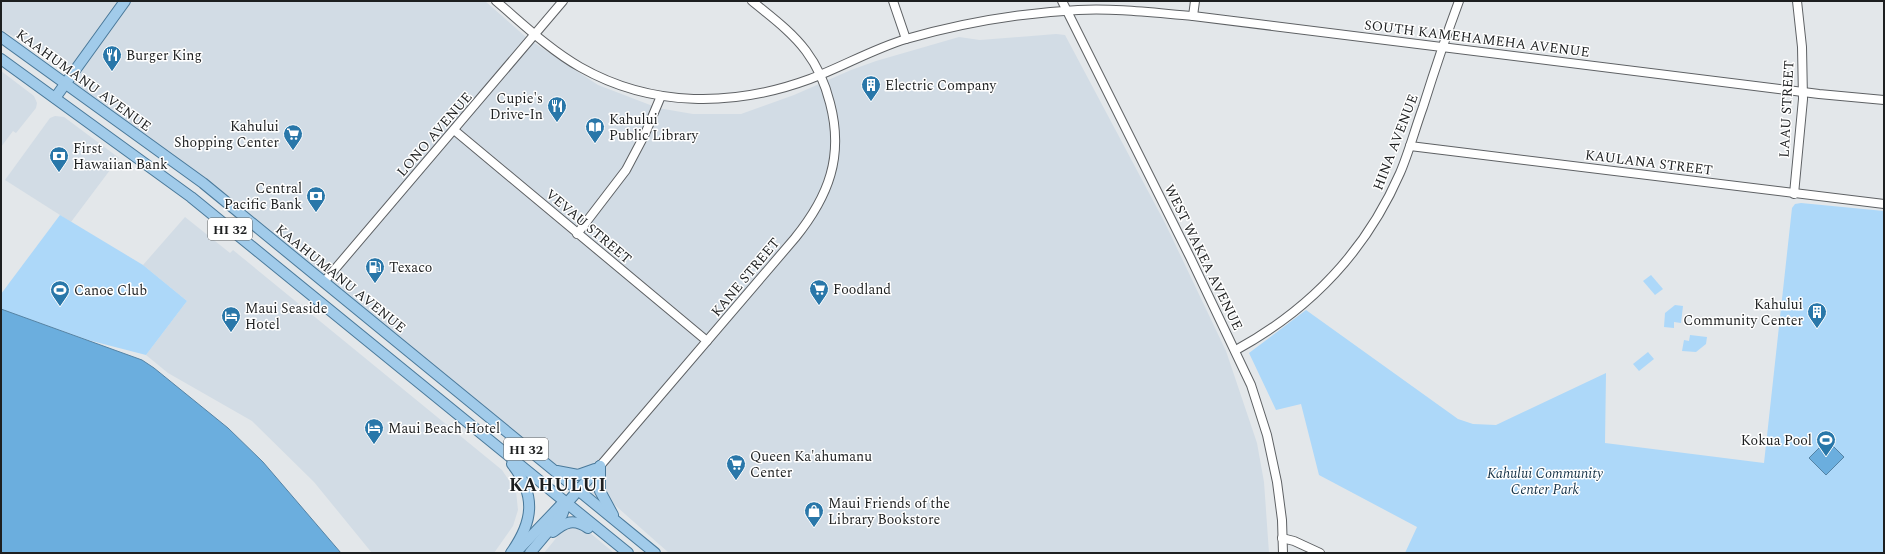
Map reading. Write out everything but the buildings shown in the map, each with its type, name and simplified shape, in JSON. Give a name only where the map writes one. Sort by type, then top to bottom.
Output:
[{"type":"main road","points":[[55,98],[125,1]]},
{"type":"main road","name":"KAAHUMANU AVENUE","points":[[1,37],[203,183],[655,553]]},
{"type":"main road","name":"HI 32","points":[[1,59],[191,197],[628,553]]},
{"type":"main road","points":[[191,197],[203,183]]},
{"type":"main road","points":[[313,296],[324,282]]},
{"type":"main road","points":[[436,398],[447,384]]},
{"type":"main road","points":[[499,449],[521,477],[530,506],[527,526],[511,553]]},
{"type":"main road","points":[[552,469],[578,476],[600,466]]},
{"type":"main road","points":[[533,550],[562,515],[566,504],[600,466]]},
{"type":"main road","points":[[600,466],[600,491],[618,523]]},
{"type":"main road","points":[[515,553],[562,504],[566,504]]},
{"type":"main road","points":[[533,550],[561,525],[571,521],[581,523],[604,534]]},
{"type":"street","name":"SOUTH KAMEHAMEHA AVENUE","points":[[496,1],[536,35],[580,67],[603,79],[630,89],[661,96],[708,100],[758,95],[821,74],[881,48],[944,29],[1023,14],[1067,11],[1122,10],[1193,16],[1803,92],[1884,100]]},
{"type":"street","name":"LONO AVENUE","points":[[324,282],[536,35],[563,1]]},
{"type":"street","name":"KANE STREET","points":[[600,466],[802,230],[816,210],[825,191],[834,159],[836,136],[834,119],[821,74],[805,50],[794,37],[752,1]]},
{"type":"street","points":[[893,1],[906,40]]},
{"type":"street","name":"WEST WAKEA AVENUE","points":[[1062,1],[1236,350],[1257,400],[1269,445],[1278,489],[1282,520],[1283,553]]},
{"type":"street","points":[[1193,16],[1195,1]]},
{"type":"street","name":"HINA AVENUE","points":[[1236,350],[1287,319],[1319,292],[1348,260],[1378,217],[1400,173],[1442,46],[1459,1]]},
{"type":"street","name":"LAAU STREET","points":[[1794,194],[1803,92],[1802,46],[1797,1]]},
{"type":"street","points":[[577,234],[626,170],[645,134],[661,96]]},
{"type":"street","name":"VEVAU STREET","points":[[454,130],[707,341]]},
{"type":"street","name":"KAULANA STREET","points":[[1410,146],[1884,204]]},
{"type":"street","points":[[1282,538],[1294,541],[1320,553]]},
{"type":"shaded area","points":[[1,1],[117,1],[71,66],[69,66],[1,30]]},
{"type":"shaded area","points":[[125,1],[485,1],[527,38],[598,85],[658,108],[693,114],[741,114],[794,95],[851,70],[876,61],[959,37],[980,40],[1056,34],[1065,35],[1165,223],[1226,351],[1257,443],[1264,482],[1269,553],[669,553],[608,499],[578,490],[324,282],[66,83]]},
{"type":"shaded area","points":[[1,71],[34,96],[37,103],[36,108],[16,133],[13,131],[1,147]]},
{"type":"shaded area","name":"First Hawaiian Bank","points":[[55,116],[64,117],[119,158],[71,222],[5,180],[50,118]]},
{"type":"shaded area","name":"Maui Beach Hotel","points":[[185,217],[230,253],[233,250],[502,470],[516,491],[518,510],[513,526],[494,553],[372,553],[314,482],[252,421],[168,373],[146,355],[187,301],[143,265]]},
{"type":"shaded area","points":[[1,309],[142,360],[154,368],[228,428],[263,462],[341,553],[1,553]]},
{"type":"shaded area","name":"Kokua Pool","points":[[1827,440],[1844,457],[1826,475],[1809,458]]},
{"type":"shaded area","points":[[572,526],[583,527],[614,553],[544,553],[562,531]]},
{"type":"green space","name":"Kahului Community Center Park","points":[[1801,203],[1884,211],[1884,553],[1405,553],[1417,527],[1319,475],[1301,404],[1276,410],[1249,353],[1306,310],[1458,419],[1473,424],[1496,425],[1606,373],[1605,443],[1764,463],[1792,208],[1795,204]]},
{"type":"green space","points":[[60,215],[143,265],[187,301],[146,355],[88,340],[1,309],[1,294]]},
{"type":"green space","points":[[1651,275],[1663,289],[1655,295],[1643,281]]},
{"type":"green space","points":[[1675,305],[1683,306],[1681,323],[1674,322],[1674,328],[1664,327],[1665,313]]},
{"type":"green space","points":[[1690,335],[1707,337],[1706,344],[1696,352],[1682,351],[1684,340],[1689,341]]},
{"type":"green space","points":[[1648,352],[1654,359],[1639,371],[1633,364]]},
{"type":"place","name":"Burger King","points":[[112,72]]},
{"type":"place","name":"Electric Company","points":[[871,102]]},
{"type":"place","name":"Cupie's Drive-In","points":[[557,123]]},
{"type":"place","name":"Kahului Public Library","points":[[595,144]]},
{"type":"place","name":"Kahului Shopping Center","points":[[293,151]]},
{"type":"place","name":"First Hawaiian Bank","points":[[59,173]]},
{"type":"place","name":"Central Pacific Bank","points":[[316,213]]},
{"type":"place","name":"Texaco","points":[[375,284]]},
{"type":"place","name":"Foodland","points":[[819,306]]},
{"type":"place","name":"Canoe Club","points":[[60,307]]},
{"type":"place","name":"Kahului Community Center","points":[[1817,329]]},
{"type":"place","name":"Maui Seaside Hotel","points":[[231,333]]},
{"type":"place","name":"Maui Beach Hotel","points":[[374,445]]},
{"type":"place","name":"Kokua Pool","points":[[1826,457]]},
{"type":"place","name":"Queen Ka'ahumanu Center","points":[[736,481]]},
{"type":"place","name":"Maui Friends of the Library Bookstore","points":[[814,528]]},
{"type":"district","name":"KAHULUI","points":[[558,485]]}]
